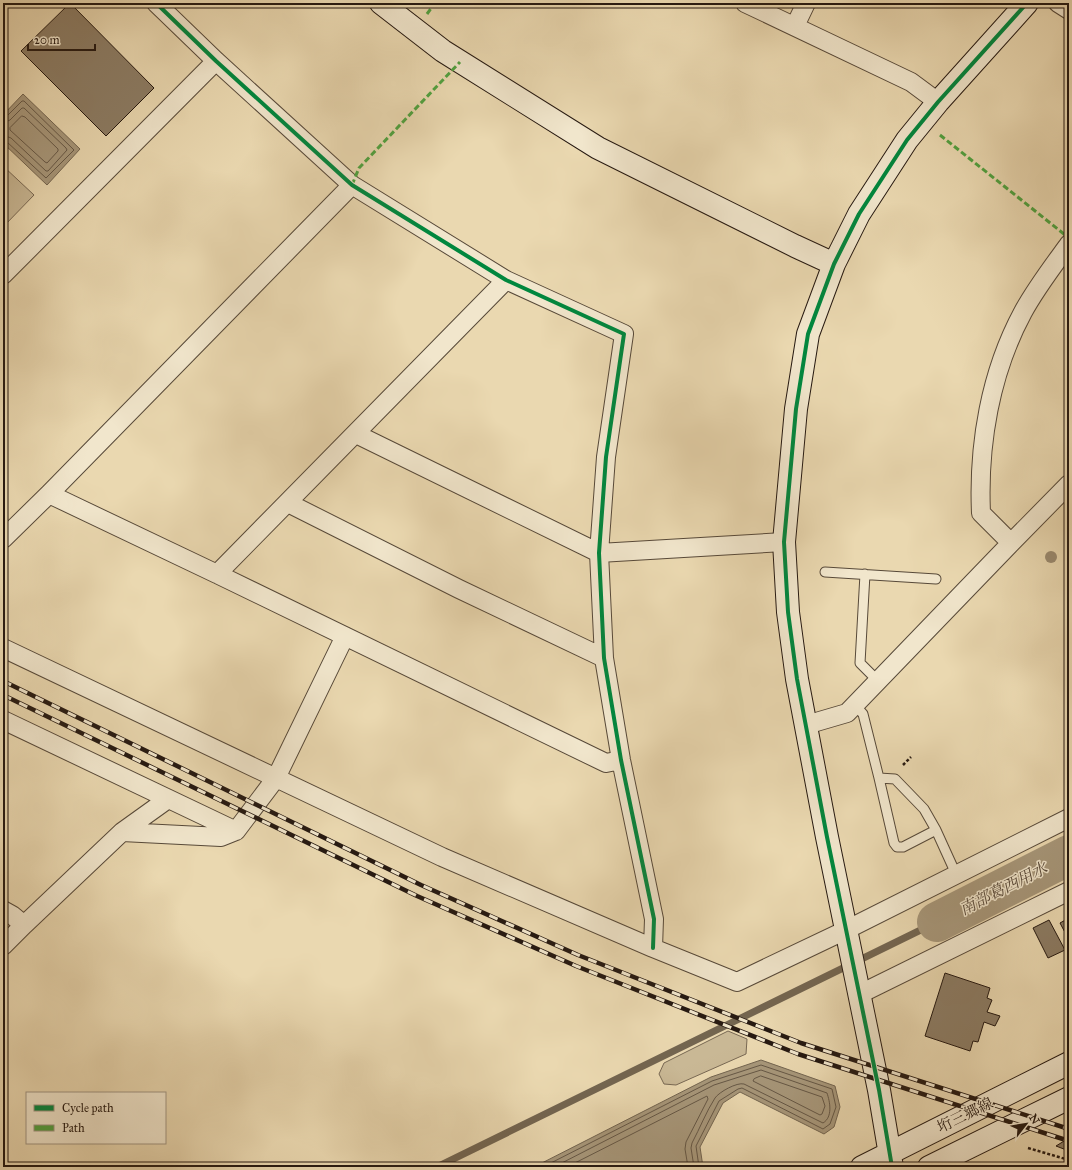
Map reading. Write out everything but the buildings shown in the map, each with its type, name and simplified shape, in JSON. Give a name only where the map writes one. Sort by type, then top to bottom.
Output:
[{"type":"street","points":[[156,3],[216,61],[352,185],[506,280],[624,334],[606,457],[599,553],[604,658],[621,760],[654,919],[653,948]]},
{"type":"street","points":[[381,3],[443,51],[598,148],[834,264]]},
{"type":"street","points":[[745,3],[911,82],[938,102]]},
{"type":"street","points":[[795,26],[806,3]]},
{"type":"street","points":[[891,1160],[797,679],[788,612],[784,542],[796,409],[808,334],[834,264],[859,214],[907,140],[938,102],[1028,3]]},
{"type":"street","points":[[1058,3],[1069,10]]},
{"type":"street","points":[[3,275],[216,61]]},
{"type":"street","points":[[3,539],[352,185]]},
{"type":"street","points":[[1010,543],[981,513],[980,485],[983,439],[994,387],[1007,347],[1023,312],[1069,244]]},
{"type":"street","points":[[217,574],[506,280]]},
{"type":"street","points":[[356,434],[599,553],[784,542]]},
{"type":"street","points":[[806,725],[847,713],[1010,543],[1069,484]]},
{"type":"street","points":[[49,494],[606,763],[621,760]]},
{"type":"street","points":[[288,503],[604,658]]},
{"type":"street","points":[[122,832],[221,837],[236,831],[276,778],[345,636]]},
{"type":"street","points":[[3,648],[442,857],[653,948],[737,982],[847,934],[956,874],[1069,818]]},
{"type":"street","points":[[3,720],[236,831]]},
{"type":"street","points":[[3,946],[122,832],[168,799]]},
{"type":"street","points":[[859,991],[1069,891]]},
{"type":"street","points":[[3,910],[24,925]]},
{"type":"street","name":"垳三郷線","points":[[862,1167],[891,1160],[1069,1064]]},
{"type":"street","name":"垳三郷線","points":[[930,1167],[1069,1098]]},
{"type":"lane","points":[[825,572],[936,579]]},
{"type":"lane","points":[[865,574],[860,663],[878,681]]},
{"type":"lane","points":[[855,705],[864,714],[894,843],[897,847],[903,847],[936,830]]},
{"type":"lane","points":[[880,778],[895,779],[924,809],[936,830],[956,874]]},
{"type":"path","points":[[901,767],[911,758]]},
{"type":"path","points":[[1028,1148],[1069,1160]]},
{"type":"shaded area","points":[[3,166],[34,195],[3,227]]},
{"type":"shaded area","points":[[728,1031],[747,1039],[746,1054],[676,1085],[664,1084],[659,1074],[664,1063]]},
{"type":"water","points":[[23,94],[80,149],[47,185],[3,143],[3,115]]},
{"type":"water","points":[[761,1060],[835,1086],[840,1107],[834,1127],[824,1134],[740,1092],[723,1103],[700,1147],[703,1167],[534,1167],[711,1077]]},
{"type":"waterway","name":"南部葛西用水","points":[[937,922],[1069,855]]},
{"type":"waterway","points":[[437,1167],[937,922]]},
{"type":"railway","points":[[3,681],[421,885],[578,955],[801,1043],[1069,1129]]},
{"type":"railway","points":[[3,695],[417,896],[576,966],[798,1054],[1069,1141]]},
{"type":"marked path","points":[[427,14],[435,3]]},
{"type":"marked path","points":[[352,185],[359,168],[460,62]]},
{"type":"marked path","points":[[940,135],[1069,238]]},
{"type":"cycle path","points":[[156,3],[216,61],[352,185],[506,280],[624,334],[606,457],[599,553],[604,658],[621,760],[654,919],[653,948]]},
{"type":"cycle path","points":[[892,1167],[879,1090],[827,837],[797,679],[788,612],[784,542],[796,409],[808,334],[834,264],[859,214],[907,140],[938,102],[1027,3]]}]
